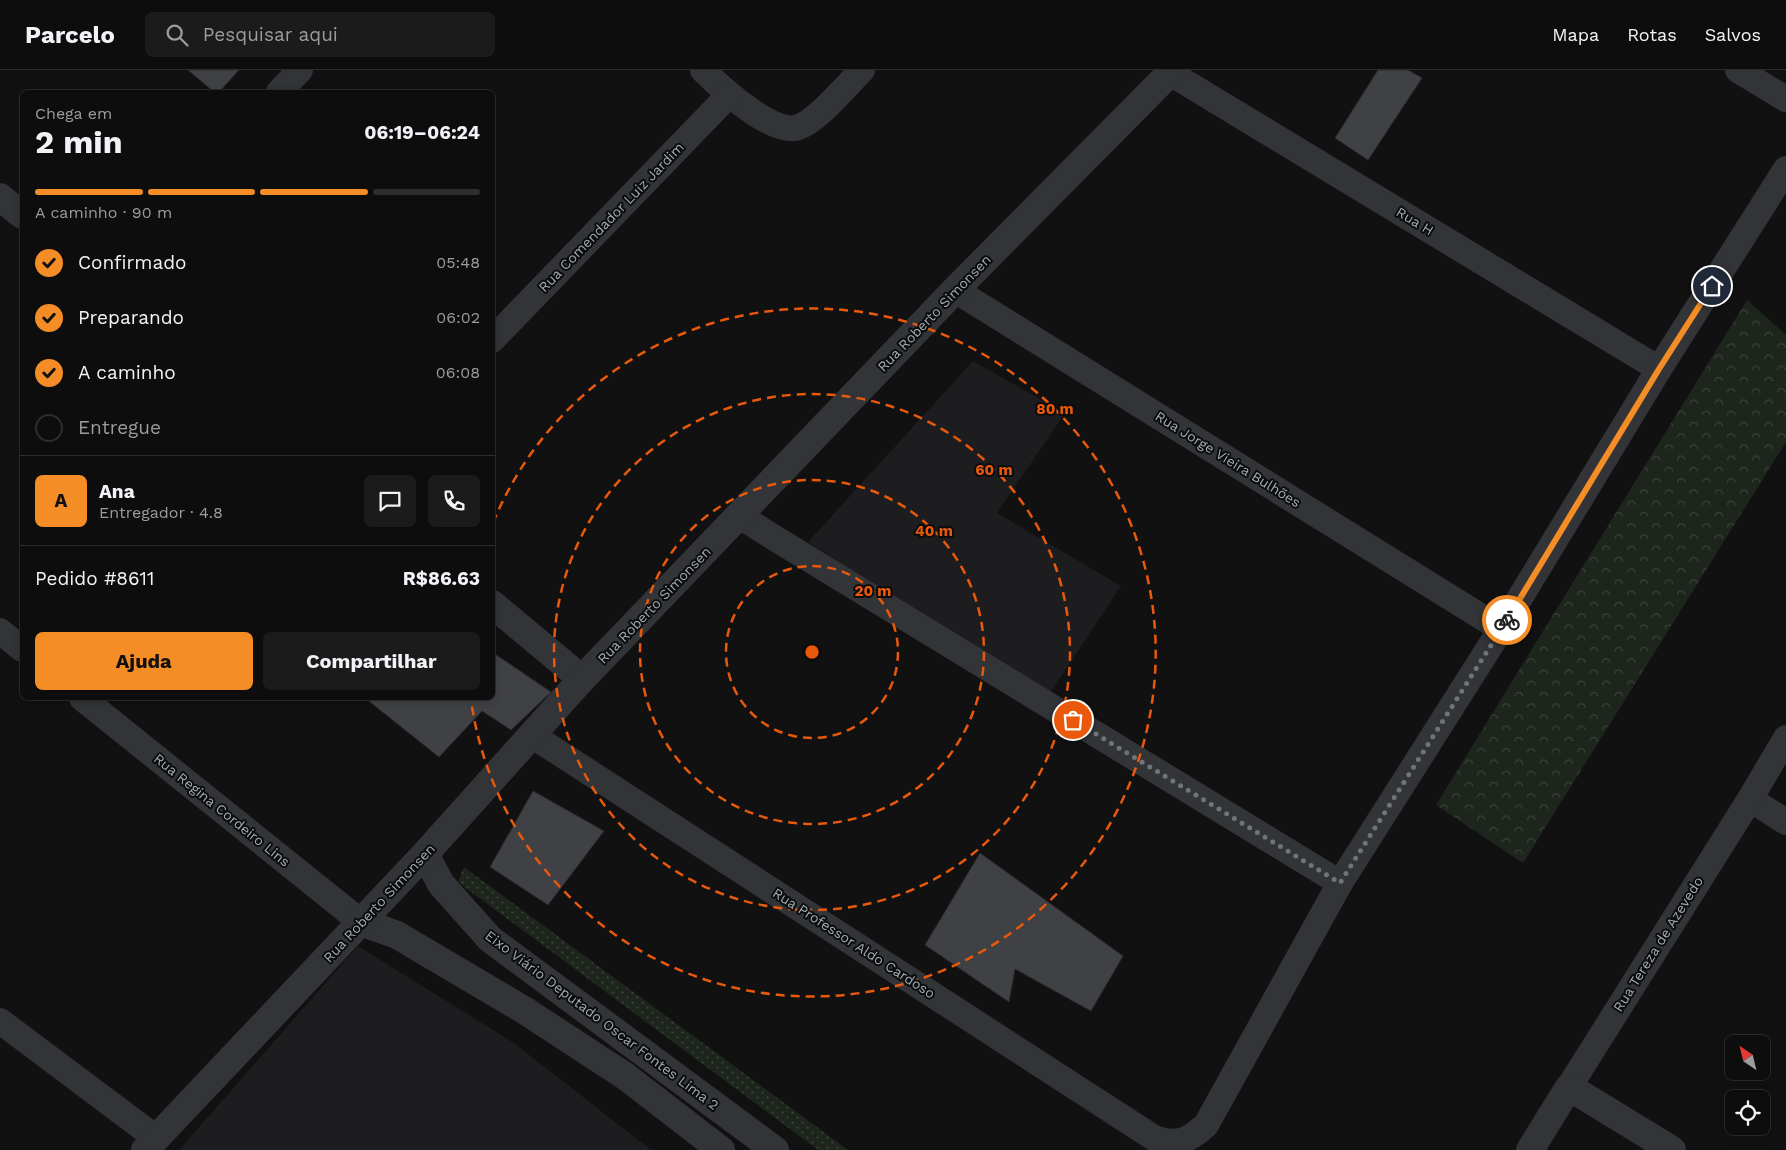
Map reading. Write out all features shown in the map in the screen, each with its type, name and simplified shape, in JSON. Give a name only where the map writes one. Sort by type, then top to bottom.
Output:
[{"type":"street","points":[[281,90],[300,70]]},
{"type":"street","points":[[703,70],[729,95],[776,125],[785,128],[798,128],[812,119],[862,70]]},
{"type":"street","points":[[1738,70],[1786,99]]},
{"type":"street","name":"Rua Roberto Simonsen","points":[[150,1144],[426,854],[582,679],[955,290],[1172,72]]},
{"type":"street","name":"Rua H","points":[[1172,72],[1659,369]]},
{"type":"street","name":"Rua Comendador Luiz Jardim","points":[[495,337],[729,95]]},
{"type":"street","points":[[740,516],[1340,883],[1501,629],[1659,369],[1786,169]]},
{"type":"street","points":[[0,197],[20,213]]},
{"type":"street","name":"Rua Jorge Vieira Bulhões","points":[[955,290],[1501,629]]},
{"type":"street","points":[[495,606],[582,679]]},
{"type":"street","points":[[0,631],[20,647]]},
{"type":"street","name":"Rua Regina Cordeiro Lins","points":[[84,700],[361,922]]},
{"type":"street","name":"Rua Professor Aldo Cardoso","points":[[533,736],[1154,1138],[1166,1142],[1178,1142],[1192,1137],[1206,1126],[1340,883]]},
{"type":"street","name":"Rua Tereza de Azevedo","points":[[1530,1150],[1750,799],[1786,738]]},
{"type":"street","points":[[1750,799],[1786,822]]},
{"type":"street","name":"Eixo Viário Deputado Oscar Fontes Lima 2","points":[[426,854],[441,884],[490,938],[775,1150]]},
{"type":"street","points":[[361,922],[397,935],[524,1010],[625,1076],[721,1150]]},
{"type":"street","points":[[0,1021],[150,1144]]},
{"type":"street","points":[[1569,1087],[1672,1150]]},
{"type":"shaded area","points":[[973,361],[1065,413],[997,513],[1121,586],[1048,696],[808,542]]},
{"type":"shaded area","points":[[358,946],[514,1043],[651,1150],[179,1150]]},
{"type":"green space","points":[[1747,300],[1786,335],[1786,442],[1523,863],[1436,805]]},
{"type":"green space","points":[[464,867],[848,1150],[818,1150],[458,882]]},
{"type":"building","points":[[188,70],[239,70],[221,90],[212,90]]},
{"type":"building","points":[[1378,70],[1408,70],[1422,78],[1368,160],[1335,138]]},
{"type":"building","points":[[495,654],[551,692],[511,730],[482,711],[439,757],[368,700],[495,700]]},
{"type":"building","points":[[533,791],[604,831],[548,905],[490,867]]},
{"type":"building","points":[[980,853],[1123,956],[1091,1011],[1015,969],[1009,1002],[925,945]]},
{"type":"way so far","points":[[1073,720],[1340,883],[1507,620]]},
{"type":"route","points":[[1507,620],[1659,369],[1712,286]]}]
